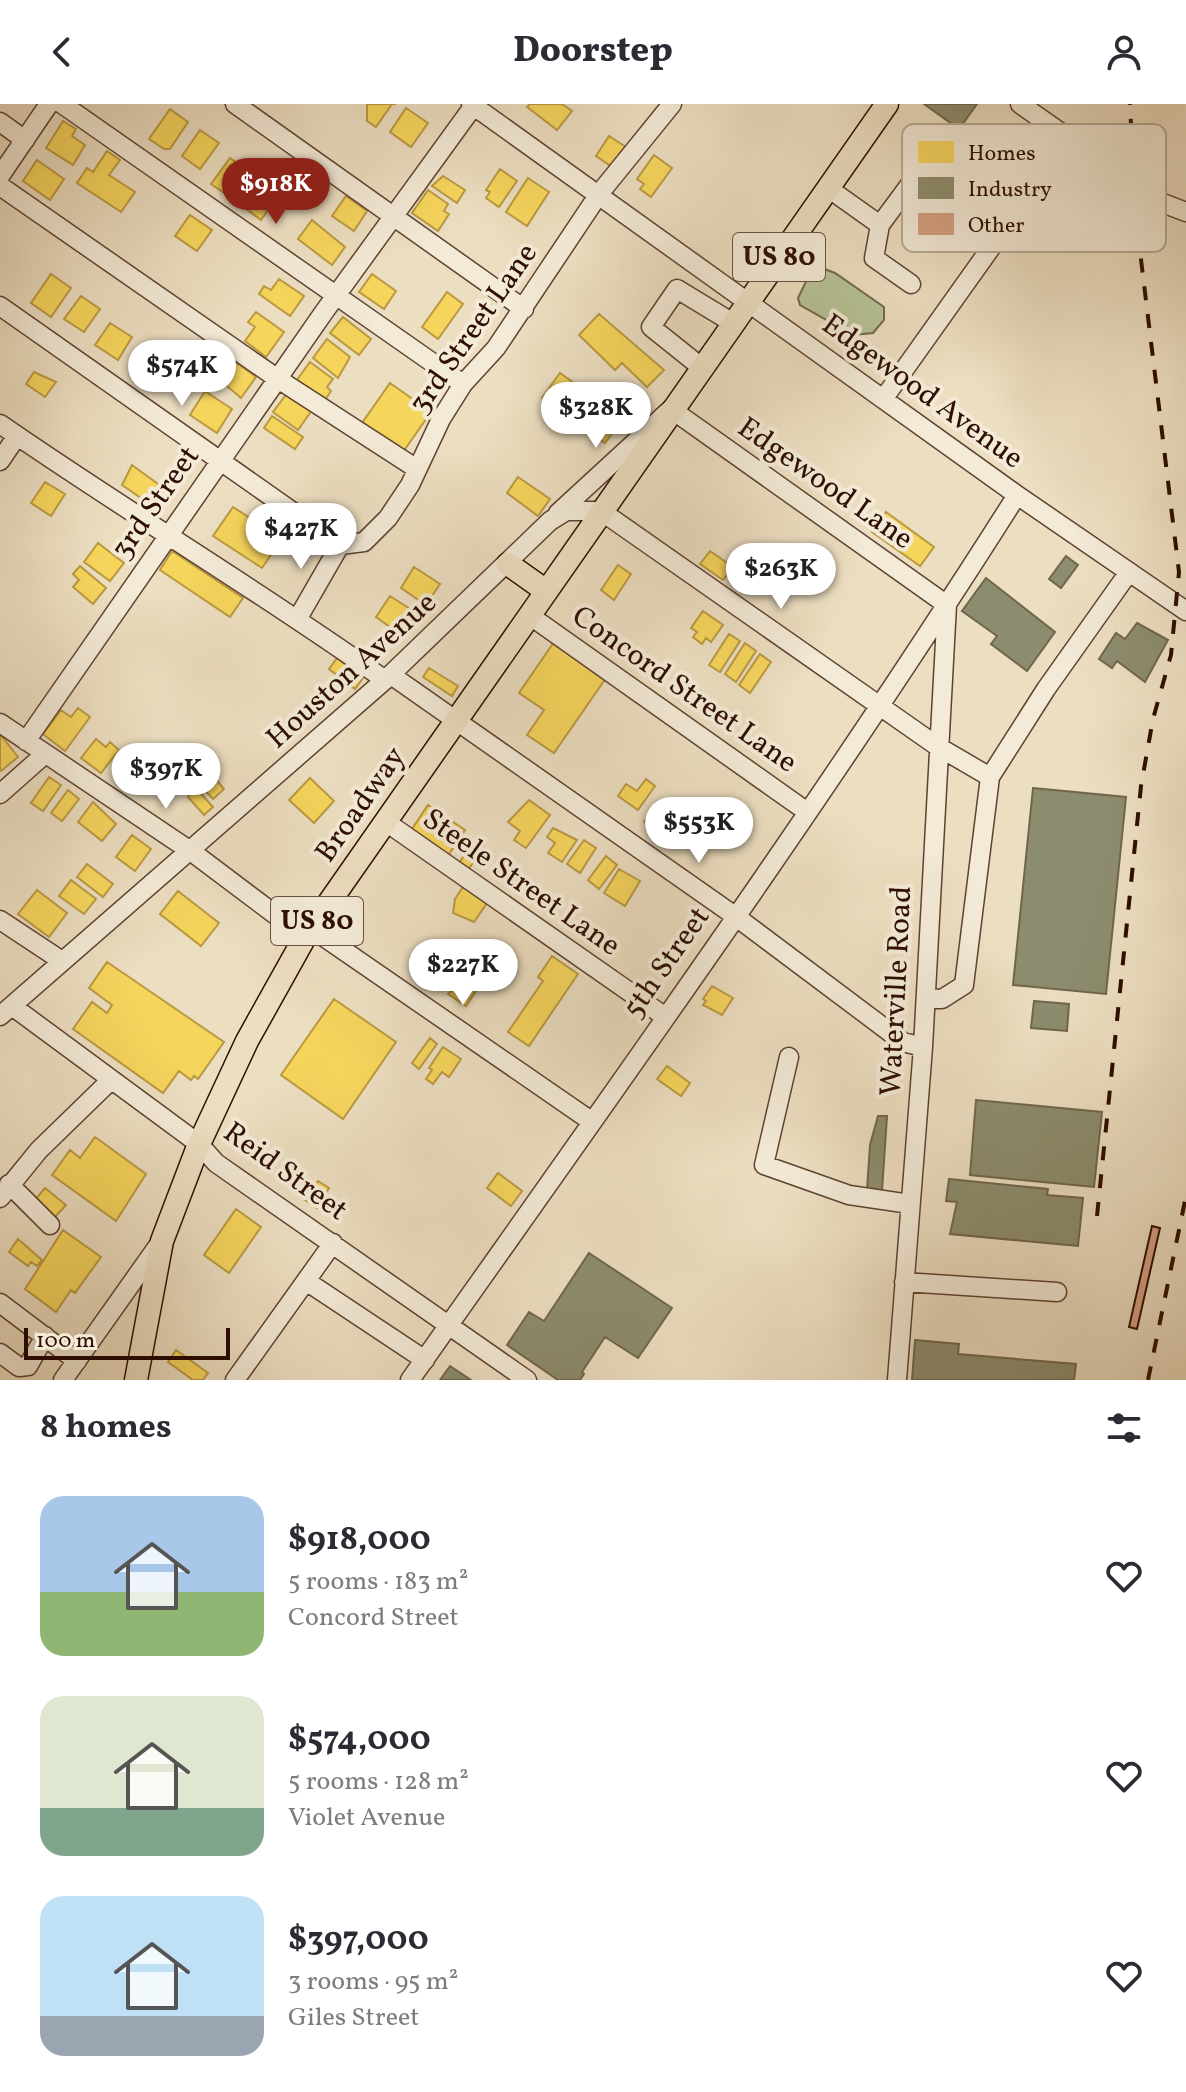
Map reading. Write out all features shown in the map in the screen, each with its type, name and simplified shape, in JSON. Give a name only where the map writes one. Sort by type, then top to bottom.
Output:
[{"type":"main road","name":"US 80","points":[[601,511],[887,104]]},
{"type":"main road","name":"Broadway","points":[[136,1380],[162,1241],[199,1144],[241,1052],[308,932],[601,511]]},
{"type":"main road","points":[[508,564],[546,591]]},
{"type":"street","points":[[0,176],[49,104]]},
{"type":"street","points":[[62,104],[463,384]]},
{"type":"street","points":[[235,104],[524,309]]},
{"type":"street","name":"3rd Street","points":[[26,741],[166,537],[473,104]]},
{"type":"street","name":"Edgewood Avenue","points":[[473,104],[1017,495],[1186,611]]},
{"type":"street","name":"3rd Street Lane","points":[[340,545],[364,542],[388,518],[463,384],[496,348],[599,194],[672,104]]},
{"type":"street","points":[[1020,104],[1049,124]]},
{"type":"street","points":[[0,122],[25,140]]},
{"type":"street","points":[[0,186],[278,379],[417,469]]},
{"type":"street","points":[[828,188],[880,225]]},
{"type":"street","points":[[902,195],[880,225],[874,258],[911,284]]},
{"type":"street","points":[[1166,204],[1186,212]]},
{"type":"street","points":[[884,398],[988,252]]},
{"type":"street","points":[[701,367],[651,327],[677,289],[733,323]]},
{"type":"street","points":[[0,306],[340,545],[298,618]]},
{"type":"street","name":"Houston Avenue","points":[[6,1011],[388,678],[671,409]]},
{"type":"street","name":"Edgewood Lane","points":[[671,409],[947,605]]},
{"type":"street","points":[[0,424],[166,537],[457,719],[735,916],[903,1042],[923,1047]]},
{"type":"street","points":[[0,461],[17,436]]},
{"type":"street","name":"5th Street","points":[[410,1380],[735,916],[947,605],[1017,495]]},
{"type":"street","points":[[550,521],[566,511],[601,511],[937,746],[990,777]]},
{"type":"street","points":[[926,998],[942,999],[964,985],[990,777],[1046,689],[1129,572]]},
{"type":"street","name":"Waterville Road","points":[[897,1380],[923,1047],[947,605]]},
{"type":"street","name":"Concord Street Lane","points":[[529,615],[806,811]]},
{"type":"street","points":[[0,723],[591,1121]]},
{"type":"street","points":[[0,794],[44,755]]},
{"type":"street","name":"Steele Street Lane","points":[[386,822],[664,1016]]},
{"type":"street","points":[[0,920],[62,961]]},
{"type":"street","name":"Reid Street","points":[[6,1011],[111,1080],[199,1144],[216,1163],[527,1380]]},
{"type":"street","points":[[789,1057],[764,1165],[849,1195],[910,1204]]},
{"type":"street","points":[[50,1225],[5,1191],[39,1150],[111,1080]]},
{"type":"street","points":[[63,1380],[162,1241]]},
{"type":"street","points":[[235,1380],[333,1243]]},
{"type":"street","points":[[306,1281],[425,1360]]},
{"type":"street","points":[[904,1282],[1057,1292]]},
{"type":"street","points":[[0,1303],[77,1361]]},
{"type":"street","points":[[0,1353],[19,1367],[28,1366],[45,1336]]},
{"type":"green space","points":[[814,265],[835,273],[884,307],[884,320],[873,333],[853,335],[800,305],[798,298]]},
{"type":"building: Homes","points":[[367,104],[392,104],[376,127],[367,121]]},
{"type":"building: Homes","points":[[530,104],[562,104],[572,111],[557,130],[527,107]]},
{"type":"building: Homes","points":[[406,108],[428,123],[411,147],[390,132]]},
{"type":"building: Homes","points":[[170,109],[188,122],[170,149],[164,149],[149,139]]},
{"type":"building: Homes","points":[[63,121],[76,129],[72,136],[85,145],[73,165],[46,148]]},
{"type":"building: Homes","points":[[200,130],[219,143],[200,169],[182,156]]},
{"type":"building: Homes","points":[[609,136],[629,149],[615,169],[596,156]]},
{"type":"building: Homes","points":[[107,151],[120,160],[109,175],[135,192],[121,212],[77,183],[87,168],[93,172]]},
{"type":"building: Homes","points":[[654,155],[672,168],[651,197],[640,189],[644,184],[637,179]]},
{"type":"building: Homes","points":[[230,158],[252,174],[236,196],[227,189],[224,193],[211,184]]},
{"type":"building: Homes","points":[[37,160],[64,179],[50,200],[23,181]]},
{"type":"building: Homes","points":[[500,169],[517,181],[499,207],[486,198],[490,192],[486,190]]},
{"type":"building: Homes","points":[[264,174],[275,182],[269,191],[277,197],[261,220],[238,203]]},
{"type":"building: Homes","points":[[443,176],[465,190],[457,203],[432,186]]},
{"type":"building: Homes","points":[[528,178],[549,192],[527,226],[506,212]]},
{"type":"building: Homes","points":[[428,190],[448,204],[444,211],[449,214],[438,231],[412,213]]},
{"type":"building: Homes","points":[[346,196],[367,211],[354,231],[332,216]]},
{"type":"building: Homes","points":[[190,215],[212,230],[197,251],[175,236]]},
{"type":"building: Homes","points":[[312,220],[345,247],[332,265],[298,239]]},
{"type":"building: Homes","points":[[51,274],[71,288],[51,317],[31,303]]},
{"type":"building: Homes","points":[[372,274],[396,291],[384,309],[359,292]]},
{"type":"building: Homes","points":[[279,279],[304,296],[290,316],[259,294],[264,286],[271,290]]},
{"type":"building: Homes","points":[[447,292],[463,304],[438,339],[422,327]]},
{"type":"building: Homes","points":[[81,296],[100,309],[84,332],[64,319]]},
{"type":"building: Homes","points":[[256,312],[284,332],[266,357],[245,341],[255,327],[248,322]]},
{"type":"building: Homes","points":[[599,314],[664,370],[647,387],[622,363],[615,370],[579,335]]},
{"type":"building: Homes","points":[[343,317],[371,339],[359,355],[330,333]]},
{"type":"building: Homes","points":[[110,323],[132,337],[118,360],[95,345]]},
{"type":"building: Homes","points":[[327,339],[350,357],[338,378],[313,358]]},
{"type":"building: Homes","points":[[230,358],[256,377],[241,398],[212,373],[219,362],[224,366]]},
{"type":"building: Homes","points":[[310,362],[333,379],[327,387],[331,391],[325,400],[297,380]]},
{"type":"building: Homes","points":[[34,372],[56,382],[45,397],[26,384]]},
{"type":"building: Homes","points":[[560,373],[623,418],[605,443],[542,398]]},
{"type":"building: Homes","points":[[390,383],[431,412],[403,452],[362,423]]},
{"type":"building: Homes","points":[[205,391],[232,409],[217,433],[190,415]]},
{"type":"building: Homes","points":[[288,392],[312,410],[298,430],[273,412]]},
{"type":"building: Homes","points":[[272,416],[303,437],[295,449],[264,428]]},
{"type":"building: Homes","points":[[132,465],[169,492],[157,509],[122,485]]},
{"type":"building: Homes","points":[[518,477],[550,499],[538,516],[507,493]]},
{"type":"building: Homes","points":[[45,482],[65,494],[51,516],[31,503]]},
{"type":"building: Homes","points":[[233,507],[282,539],[262,568],[213,536]]},
{"type":"building: Homes","points":[[886,512],[934,547],[920,566],[872,532]]},
{"type":"building: Homes","points":[[98,543],[124,563],[110,581],[84,562]]},
{"type":"building: Homes","points":[[172,551],[243,598],[230,617],[160,570]]},
{"type":"building: Homes","points":[[710,551],[733,567],[723,580],[700,564]]},
{"type":"building: Homes","points":[[618,565],[631,574],[614,600],[601,590]]},
{"type":"building: Homes","points":[[80,566],[106,588],[93,604],[73,587],[79,580],[73,574]]},
{"type":"building: Homes","points":[[414,567],[440,584],[426,605],[401,588]]},
{"type":"building: Homes","points":[[390,596],[418,614],[403,636],[376,617]]},
{"type":"building: Homes","points":[[703,611],[723,625],[711,642],[706,638],[702,644],[693,637],[697,632],[691,628]]},
{"type":"building: Homes","points":[[729,634],[740,641],[720,672],[709,665]]},
{"type":"building: Homes","points":[[554,642],[606,678],[554,753],[527,735],[544,710],[519,693]]},
{"type":"building: Homes","points":[[745,643],[756,651],[736,682],[725,674]]},
{"type":"building: Homes","points":[[760,654],[771,662],[750,693],[739,685]]},
{"type":"building: Homes","points":[[337,658],[363,678],[355,689],[329,669]]},
{"type":"building: Homes","points":[[429,668],[458,686],[452,696],[423,677]]},
{"type":"building: Homes","points":[[78,708],[90,717],[65,751],[43,734],[61,710],[71,717]]},
{"type":"building: Homes","points":[[0,734],[18,757],[1,771],[0,769]]},
{"type":"building: Homes","points":[[96,739],[106,747],[110,742],[119,750],[101,773],[81,758]]},
{"type":"building: Homes","points":[[136,746],[152,761],[130,784],[114,769]]},
{"type":"building: Homes","points":[[203,764],[224,789],[213,799],[191,775]]},
{"type":"building: Homes","points":[[49,777],[61,785],[43,811],[31,803]]},
{"type":"building: Homes","points":[[310,778],[334,801],[314,823],[289,800]]},
{"type":"building: Homes","points":[[646,779],[655,786],[638,810],[618,796],[626,784],[637,791]]},
{"type":"building: Homes","points":[[195,787],[213,807],[204,815],[188,797]]},
{"type":"building: Homes","points":[[68,790],[79,799],[62,821],[51,813]]},
{"type":"building: Homes","points":[[529,800],[550,815],[526,848],[514,840],[520,831],[508,822]]},
{"type":"building: Homes","points":[[93,802],[116,824],[102,841],[78,822]]},
{"type":"building: Homes","points":[[658,802],[679,816],[665,836],[644,822]]},
{"type":"building: Homes","points":[[428,805],[465,830],[447,857],[410,832]]},
{"type":"building: Homes","points":[[553,828],[577,840],[562,862],[548,853],[555,843],[547,837]]},
{"type":"building: Homes","points":[[132,835],[151,849],[135,871],[116,857]]},
{"type":"building: Homes","points":[[475,840],[484,846],[468,870],[459,863]]},
{"type":"building: Homes","points":[[584,840],[596,848],[580,873],[567,864]]},
{"type":"building: Homes","points":[[606,856],[617,865],[599,889],[588,880]]},
{"type":"building: Homes","points":[[87,864],[113,884],[103,897],[77,877]]},
{"type":"building: Homes","points":[[619,869],[640,881],[625,906],[604,893]]},
{"type":"building: Homes","points":[[71,880],[96,899],[84,914],[59,896]]},
{"type":"building: Homes","points":[[463,887],[487,903],[474,922],[453,913],[455,899]]},
{"type":"building: Homes","points":[[37,890],[67,913],[49,937],[18,914]]},
{"type":"building: Homes","points":[[178,891],[219,923],[201,946],[160,914]]},
{"type":"building: Homes","points":[[427,950],[443,961],[429,982],[413,970]]},
{"type":"building: Homes","points":[[552,956],[578,974],[529,1046],[508,1032],[543,981],[538,977]]},
{"type":"building: Homes","points":[[107,962],[224,1042],[198,1079],[194,1076],[191,1080],[179,1071],[163,1093],[73,1029],[92,1002],[107,1013],[112,1005],[89,988]]},
{"type":"building: Homes","points":[[466,973],[481,983],[466,1006],[448,994]]},
{"type":"building: Homes","points":[[712,986],[733,998],[722,1015],[703,1005],[706,1001],[703,999]]},
{"type":"building: Homes","points":[[334,999],[396,1042],[343,1119],[281,1075]]},
{"type":"building: Homes","points":[[430,1038],[437,1044],[419,1069],[412,1063]]},
{"type":"building: Homes","points":[[443,1047],[461,1059],[449,1077],[442,1072],[433,1084],[426,1079],[432,1070],[429,1068]]},
{"type":"building: Homes","points":[[667,1066],[690,1083],[681,1096],[657,1079]]},
{"type":"building: Homes","points":[[95,1137],[146,1174],[116,1221],[52,1175],[70,1150],[80,1158]]},
{"type":"building: Homes","points":[[498,1173],[522,1191],[511,1206],[487,1188]]},
{"type":"building: Homes","points":[[318,1181],[329,1188],[317,1208],[305,1200]]},
{"type":"building: Homes","points":[[45,1188],[66,1205],[55,1217],[35,1200]]},
{"type":"building: Homes","points":[[236,1209],[261,1227],[229,1273],[204,1255]]},
{"type":"building: Homes","points":[[63,1230],[101,1257],[75,1293],[71,1290],[56,1312],[25,1289]]},
{"type":"building: Homes","points":[[18,1239],[42,1260],[37,1266],[31,1262],[28,1266],[9,1252]]},
{"type":"building: Homes","points":[[176,1350],[208,1373],[203,1380],[193,1380],[168,1362]]},
{"type":"building: Industry","points":[[924,104],[977,104],[963,124],[952,124]]},
{"type":"building: Industry","points":[[1066,556],[1078,565],[1061,588],[1049,579]]},
{"type":"building: Industry","points":[[986,578],[1055,632],[1027,671],[991,644],[997,636],[962,611]]},
{"type":"building: Industry","points":[[1137,623],[1168,640],[1145,682],[1117,661],[1112,668],[1099,659],[1116,633],[1125,639]]},
{"type":"building: Industry","points":[[1033,788],[1126,797],[1106,994],[1013,985]]},
{"type":"building: Industry","points":[[1034,1001],[1069,1004],[1067,1031],[1031,1028]]},
{"type":"building: Industry","points":[[976,1100],[1102,1112],[1094,1187],[970,1175]]},
{"type":"building: Industry","points":[[878,1116],[887,1116],[882,1191],[867,1190],[870,1145]]},
{"type":"building: Industry","points":[[949,1179],[1048,1189],[1047,1195],[1083,1198],[1078,1246],[950,1234],[957,1202],[946,1201]]},
{"type":"building: Industry","points":[[589,1253],[672,1308],[638,1358],[605,1337],[580,1380],[558,1380],[507,1345],[529,1312],[544,1321]]},
{"type":"building: Industry","points":[[915,1340],[959,1344],[958,1354],[1076,1364],[1074,1380],[912,1380]]},
{"type":"building: Industry","points":[[450,1366],[471,1380],[440,1380]]},
{"type":"building: Other","points":[[1152,1226],[1160,1228],[1137,1329],[1129,1327]]},
{"type":"railway","points":[[1130,104],[1131,124]]},
{"type":"railway","points":[[1097,1216],[1141,786],[1153,719],[1171,655],[1179,572],[1140,252]]},
{"type":"railway","points":[[1148,1380],[1186,1196]]}]
